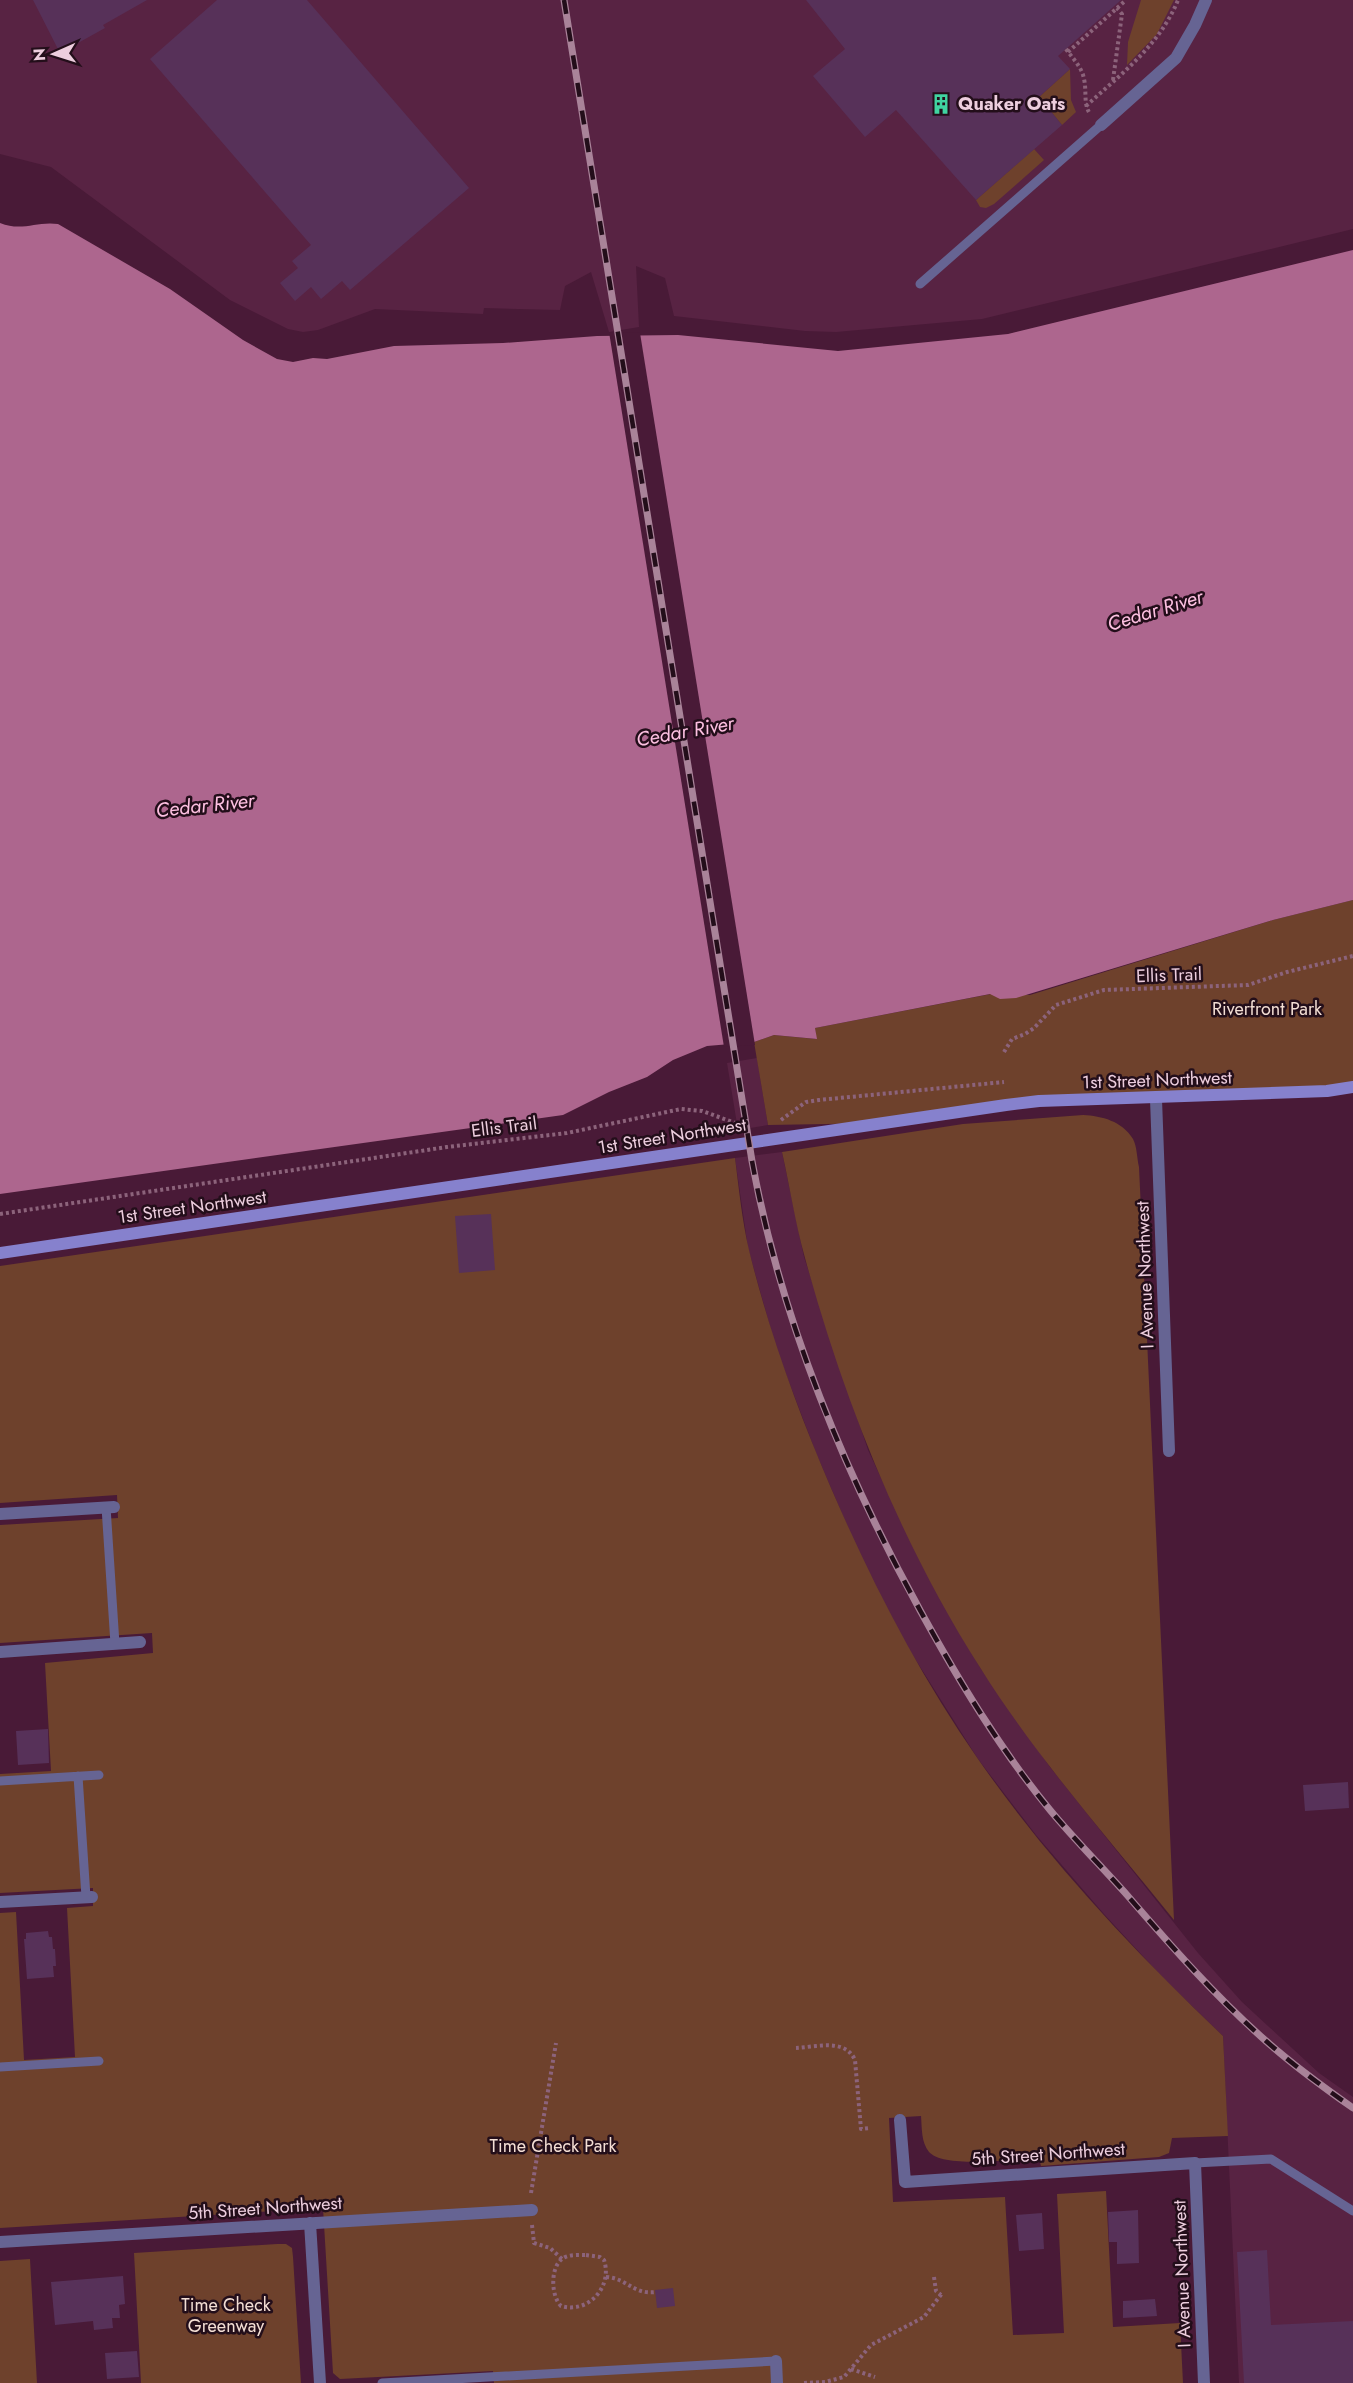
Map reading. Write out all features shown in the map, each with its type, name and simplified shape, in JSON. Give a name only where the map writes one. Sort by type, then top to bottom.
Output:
[{"type":"street","points":[[1097,121],[1176,58],[1206,0]]},
{"type":"street","name":"1st Street Northwest","points":[[0,1253],[1006,1105],[1039,1101],[1156,1099],[1327,1091],[1353,1087]]},
{"type":"street","name":"I Avenue Northwest","points":[[1156,1099],[1169,1451]]},
{"type":"street","points":[[0,1514],[110,1507]]},
{"type":"street","points":[[0,1652],[140,1642]]},
{"type":"street","points":[[0,1902],[89,1897]]},
{"type":"street","name":"5th Street Northwest","points":[[900,2120],[904,2182],[1195,2163]]},
{"type":"street","name":"I Avenue Northwest","points":[[1195,2163],[1204,2383]]},
{"type":"street","name":"5th Street Northwest","points":[[0,2242],[532,2210]]},
{"type":"street","points":[[310,2223],[320,2383]]},
{"type":"street","points":[[776,2361],[777,2383]]},
{"type":"lane","points":[[920,284],[1097,121]]},
{"type":"lane","points":[[110,1507],[115,1644]]},
{"type":"lane","points":[[0,1781],[99,1775]]},
{"type":"lane","points":[[78,1776],[89,1897]]},
{"type":"lane","points":[[0,2067],[99,2061]]},
{"type":"lane","points":[[1195,2163],[1271,2158],[1353,2211]]},
{"type":"lane","points":[[382,2383],[776,2361]]},
{"type":"path","points":[[1097,121],[1086,106],[1082,71],[1067,50],[1126,0]]},
{"type":"path","points":[[1086,106],[1151,46],[1164,28],[1178,0]]},
{"type":"path","points":[[1113,82],[1122,14],[1117,8]]},
{"type":"path","name":"Ellis Trail","points":[[1004,1052],[1012,1039],[1034,1028],[1056,1005],[1104,990],[1248,985],[1287,972],[1353,956]]},
{"type":"path","points":[[780,1120],[806,1102],[1004,1082]]},
{"type":"path","name":"Ellis Trail","points":[[0,1214],[447,1147],[567,1133],[681,1110],[702,1111],[746,1126]]},
{"type":"path","points":[[556,2043],[531,2197],[534,2243],[550,2248],[562,2259]]},
{"type":"path","points":[[796,2048],[841,2046],[852,2053],[855,2060],[861,2129],[870,2128]]},
{"type":"path","points":[[576,2255],[600,2257],[606,2266],[606,2277],[599,2292],[589,2303],[573,2307],[561,2306],[554,2295],[554,2280],[562,2259],[576,2255]]},
{"type":"path","points":[[606,2277],[621,2279],[634,2290],[656,2292]]},
{"type":"path","points":[[804,2383],[837,2380],[844,2377],[871,2345],[924,2318],[942,2293],[936,2291],[934,2277]]},
{"type":"path","points":[[851,2369],[875,2378]]},
{"type":"shaded area","points":[[0,0],[1353,0],[1353,229],[982,319],[836,332],[805,331],[674,316],[665,278],[636,266],[639,327],[609,332],[591,272],[565,286],[560,310],[484,308],[483,314],[375,309],[318,330],[303,332],[288,329],[230,300],[51,167],[0,154]]},
{"type":"shaded area","points":[[757,1058],[768,1125],[738,1130],[727,1063]]},
{"type":"shaded area","points":[[782,1152],[804,1257],[868,1450],[922,1565],[981,1669],[1050,1767],[1198,1953],[1242,2002],[1319,2073],[1353,2097],[1353,2383],[1239,2383],[1223,2036],[1164,1979],[1104,1914],[1036,1835],[978,1759],[907,1646],[864,1565],[816,1453],[776,1348],[748,1248],[735,1158]]},
{"type":"green space","points":[[1141,0],[1174,0],[1157,34],[1127,65],[1128,42]]},
{"type":"green space","points":[[1070,69],[1071,100],[1076,112],[1062,125],[1039,97]]},
{"type":"green space","points":[[1034,149],[1044,160],[994,204],[986,208],[980,207],[976,200]]},
{"type":"green space","name":"Riverfront Park","points":[[1353,900],[1353,1085],[1035,1102],[885,1123],[768,1125],[754,1042],[774,1035],[816,1039],[815,1028],[991,994],[1030,995],[1273,920]]},
{"type":"green space","points":[[1083,1115],[1104,1118],[1123,1128],[1133,1139],[1139,1167],[1174,1920],[1074,1797],[1003,1702],[952,1621],[925,1572],[878,1470],[838,1365],[801,1245],[782,1152],[963,1124]]},
{"type":"green space","name":"Time Check Park","points":[[735,1158],[749,1250],[785,1371],[847,1523],[916,1661],[956,1727],[1033,1833],[1093,1904],[1223,2036],[1228,2136],[1172,2138],[1169,2153],[1159,2157],[1041,2166],[1039,2158],[965,2162],[937,2157],[929,2152],[922,2135],[921,2116],[889,2118],[893,2202],[1005,2197],[1013,2335],[1064,2333],[1057,2194],[1106,2191],[1113,2327],[1180,2323],[1183,2383],[494,2383],[493,2371],[340,2379],[333,2373],[323,2208],[0,2228],[0,1913],[16,1912],[24,2060],[75,2057],[67,1908],[93,1906],[93,1888],[0,1893],[0,1774],[51,1771],[45,1663],[153,1653],[152,1633],[0,1643],[0,1525],[118,1518],[117,1495],[0,1503],[0,1266]]},
{"type":"green space","name":"Time Check Greenway","points":[[286,2244],[292,2248],[301,2383],[141,2383],[134,2253]]},
{"type":"green space","points":[[30,2259],[37,2383],[0,2383],[0,2261]]},
{"type":"water","name":"Cedar River","points":[[0,223],[15,227],[58,224],[170,289],[243,340],[277,359],[293,362],[313,358],[327,359],[394,346],[503,343],[597,336],[678,335],[838,351],[1008,334],[1353,250],[1353,900],[1273,920],[1016,998],[1000,999],[990,994],[815,1028],[817,1039],[774,1035],[754,1042],[707,1046],[673,1060],[647,1077],[609,1092],[563,1115],[0,1194]]},
{"type":"pier","points":[[609,332],[640,333],[755,1045],[724,1047]]},
{"type":"building","points":[[33,0],[147,0],[103,25],[105,28],[60,53]]},
{"type":"building","points":[[217,0],[307,0],[469,188],[350,290],[342,281],[321,299],[311,287],[295,301],[280,283],[298,268],[292,261],[311,245],[150,59]]},
{"type":"building","name":"Quaker Oats","points":[[806,0],[1121,0],[1058,56],[1070,69],[1039,97],[1062,125],[976,200],[896,110],[865,137],[813,76],[845,49]]},
{"type":"building","points":[[491,1214],[495,1270],[459,1273],[455,1216]]},
{"type":"building","points":[[48,1729],[49,1763],[18,1765],[16,1731]]},
{"type":"building","points":[[1348,1782],[1349,1808],[1305,1811],[1303,1785]]},
{"type":"building","points":[[48,1931],[49,1937],[52,1937],[53,1949],[55,1949],[54,1977],[27,1979],[24,1939],[26,1939],[26,1933]]},
{"type":"building","points":[[1138,2210],[1139,2263],[1117,2264],[1117,2242],[1109,2242],[1108,2212]]},
{"type":"building","points":[[1042,2213],[1044,2249],[1019,2251],[1016,2215]]},
{"type":"building","points":[[1267,2250],[1271,2325],[1353,2321],[1353,2383],[1244,2383],[1237,2252]]},
{"type":"building","points":[[123,2276],[125,2304],[119,2305],[120,2318],[112,2318],[113,2328],[94,2330],[93,2321],[55,2325],[51,2282]]},
{"type":"building","points":[[673,2288],[675,2306],[657,2308],[655,2290]]},
{"type":"building","points":[[1155,2299],[1157,2316],[1123,2318],[1123,2301]]},
{"type":"building","points":[[137,2351],[139,2377],[107,2379],[105,2353]]},
{"type":"railway","points":[[564,0],[752,1161],[764,1220],[780,1279],[819,1394],[866,1505],[921,1612],[981,1714],[1014,1763],[1069,1832],[1229,2007],[1287,2059],[1353,2108]]},
{"type":"place","name":"Quaker Oats","points":[[941,104]]}]
